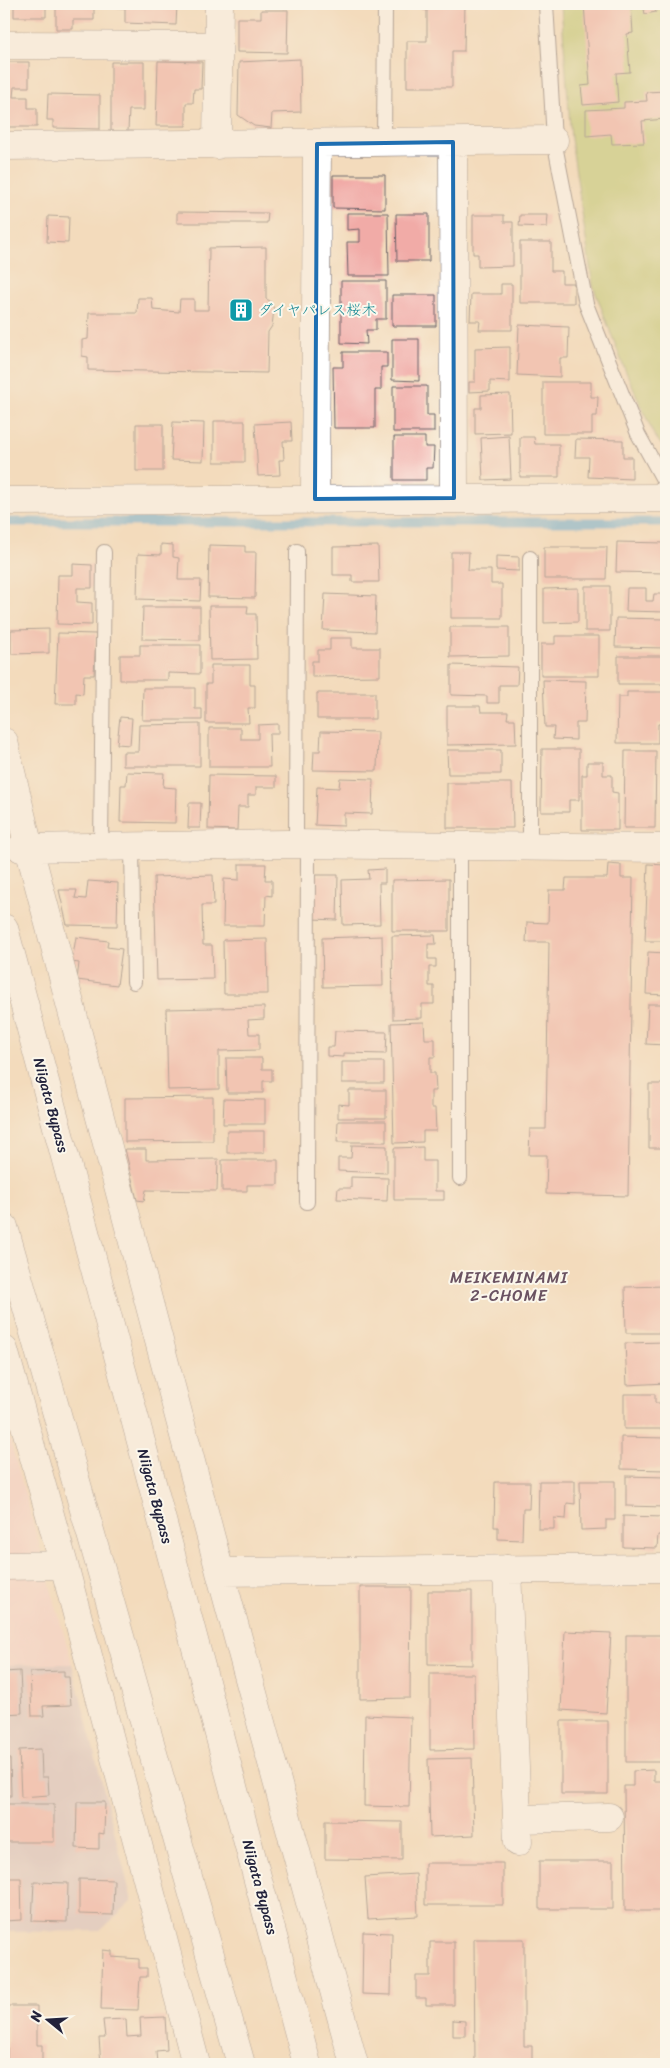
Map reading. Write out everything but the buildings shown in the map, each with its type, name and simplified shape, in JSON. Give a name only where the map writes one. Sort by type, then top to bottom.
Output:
[{"type":"main road","points":[[217,145],[219,4]]},
{"type":"main road","points":[[4,45],[218,46]]},
{"type":"main road","points":[[4,146],[554,140]]},
{"type":"main road","points":[[453,142],[454,498]]},
{"type":"main road","points":[[315,499],[317,144]]},
{"type":"main road","points":[[4,500],[666,498]]},
{"type":"main road","points":[[4,742],[25,848],[354,2064]]},
{"type":"main road","points":[[25,848],[302,844],[530,845],[666,848]]},
{"type":"main road","name":"Niigata Bypass","points":[[4,928],[307,2064]]},
{"type":"main road","points":[[4,1227],[241,2064]]},
{"type":"main road","points":[[4,1350],[64,1565],[196,2064]]},
{"type":"main road","points":[[4,1566],[64,1565]]},
{"type":"main road","points":[[220,1572],[666,1568]]},
{"type":"main road","points":[[507,1570],[518,1830],[609,1817]]},
{"type":"lane","points":[[384,143],[385,4]]},
{"type":"lane","points":[[546,4],[554,140],[586,304],[638,434],[666,485]]},
{"type":"lane","points":[[297,550],[307,1202]]},
{"type":"lane","points":[[101,847],[104,552]]},
{"type":"lane","points":[[530,558],[530,845]]},
{"type":"lane","points":[[132,846],[134,982]]},
{"type":"lane","points":[[460,846],[460,1178]]},
{"type":"highlighted area","points":[[453,142],[454,498],[315,499],[317,144]]},
{"type":"shaded area","points":[[4,1418],[72,1664],[4,1665]]},
{"type":"shaded area","points":[[72,1664],[132,1901],[100,1931],[4,1932],[4,1665]]},
{"type":"green space","points":[[561,4],[666,4],[666,451],[654,435],[623,365],[593,286],[571,139]]},
{"type":"waterway","points":[[4,522],[666,522]]},
{"type":"place","name":"ダイヤパレス桜木","points":[[241,310]]},
{"type":"district","name":"MEIKEMINAMI 2-CHOME","points":[[509,1286]]}]
